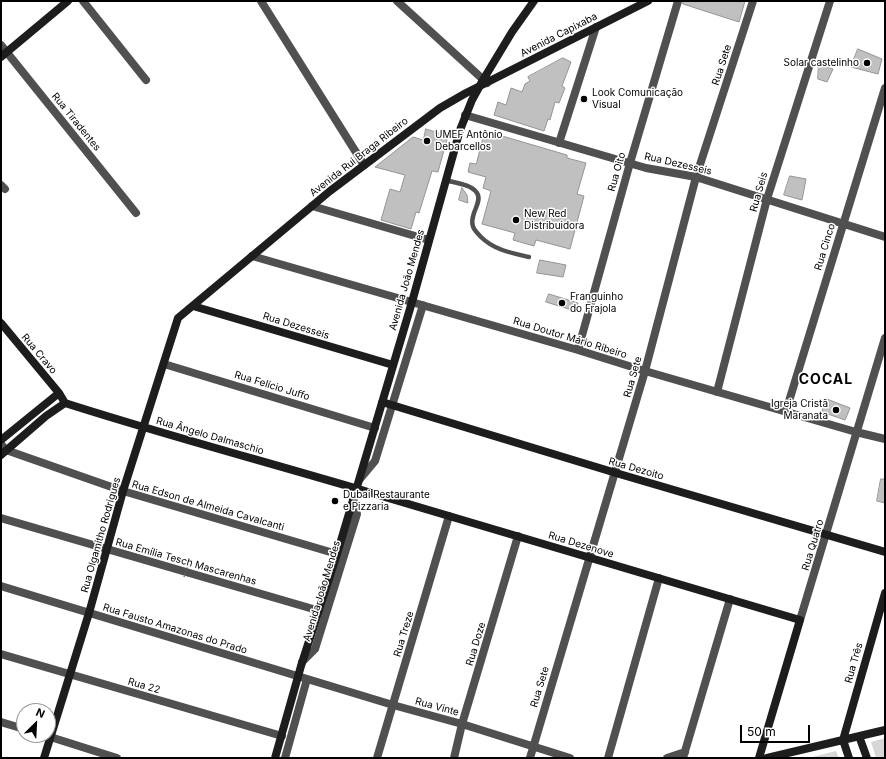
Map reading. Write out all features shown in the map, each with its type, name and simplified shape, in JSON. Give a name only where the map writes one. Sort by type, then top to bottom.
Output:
[{"type":"street","points":[[4,54],[68,1]]},
{"type":"street","points":[[83,1],[146,80]]},
{"type":"street","points":[[261,1],[364,165]]},
{"type":"street","points":[[397,1],[485,82],[512,32],[534,1]]},
{"type":"street","name":"Avenida Capixaba","points":[[479,88],[485,82],[648,1]]},
{"type":"street","name":"Rua Oito","points":[[578,350],[630,163],[678,1]]},
{"type":"street","name":"Rua Sete","points":[[530,758],[589,558],[616,474],[645,371],[696,177],[753,1]]},
{"type":"street","name":"Rua Seis","points":[[717,392],[767,199],[830,1]]},
{"type":"street","points":[[559,143],[596,27]]},
{"type":"street","name":"Rua Tiradentes","points":[[1,45],[4,54],[136,213]]},
{"type":"street","name":"Avenida Rui Braga Ribeiro","points":[[178,318],[312,206],[364,165],[440,108],[479,88]]},
{"type":"street","name":"Avenida João Mendes","points":[[285,758],[302,678],[302,662],[320,611],[360,479],[412,302],[458,136],[479,88]]},
{"type":"street","name":"Rua Cinco","points":[[786,411],[885,88]]},
{"type":"street","name":"Rua Dezesseis","points":[[466,115],[646,168],[696,177],[885,237]]},
{"type":"street","points":[[312,206],[429,240]]},
{"type":"street","name":"Rua Doutor Mário Ribeiro","points":[[252,256],[578,350],[717,392],[885,439]]},
{"type":"street","name":"Rua Dezesseis","points":[[193,306],[393,365]]},
{"type":"street","name":"Avenida João Mendes","points":[[360,479],[375,461],[423,306]]},
{"type":"street","name":"Rua Olgamitho Rodrigues","points":[[56,711],[89,613],[123,491],[178,318]]},
{"type":"street","name":"Rua Cravo","points":[[1,323],[62,398]]},
{"type":"street","name":"Rua Quatro","points":[[759,758],[885,338]]},
{"type":"street","name":"Rua Felício Juffo","points":[[164,364],[375,428]]},
{"type":"street","points":[[1,440],[62,398]]},
{"type":"street","points":[[3,450],[46,416],[62,398]]},
{"type":"street","name":"Rua Ângelo Dalmaschio","points":[[62,398],[143,428],[357,489]]},
{"type":"street","name":"Rua Dezoito","points":[[382,402],[616,474],[885,552]]},
{"type":"street","name":"Rua Edson de Almeida Cavalcanti","points":[[3,450],[123,491],[337,554]]},
{"type":"street","name":"Rua Dezenove","points":[[357,489],[800,620]]},
{"type":"street","name":"Avenida João Mendes","points":[[302,662],[315,649],[357,514],[353,499]]},
{"type":"street","name":"Rua Treze","points":[[377,758],[449,516]]},
{"type":"street","name":"Rua Emília Tesch Mascarenhas","points":[[1,518],[320,611]]},
{"type":"street","name":"Rua Doze","points":[[454,758],[462,724],[518,536]]},
{"type":"street","points":[[608,758],[659,578]]},
{"type":"street","name":"Rua Fausto Amazonas do Prado","points":[[1,586],[302,678]]},
{"type":"street","name":"Rua Três","points":[[843,740],[885,593]]},
{"type":"street","points":[[666,758],[684,755],[730,600]]},
{"type":"street","name":"Rua 22","points":[[1,654],[282,736]]},
{"type":"street","name":"Avenida João Mendes","points":[[275,758],[302,678]]},
{"type":"street","name":"Rua Vinte","points":[[302,678],[462,724],[570,758]]},
{"type":"street","points":[[1,722],[16,727]]},
{"type":"street","points":[[767,758],[885,730]]},
{"type":"street","points":[[859,736],[867,758]]},
{"type":"street","points":[[56,739],[117,758]]},
{"type":"street","points":[[843,740],[849,758]]},
{"type":"street","name":"Rua Olgamitho Rodrigues","points":[[44,758],[46,743]]},
{"type":"lane","points":[[446,180],[470,187],[478,195],[478,202],[472,218],[472,225],[474,231],[487,244],[495,248],[529,258]]},
{"type":"path","points":[[184,578],[188,566]]},
{"type":"shaded area","points":[[885,738],[885,758],[876,758],[871,742]]},
{"type":"shaded area","points":[[836,751],[839,758],[808,758]]},
{"type":"building","points":[[683,1],[745,1],[739,22],[683,4]]},
{"type":"building","name":"Solar castelinho","points":[[858,49],[882,59],[878,74],[851,67]]},
{"type":"building","points":[[563,58],[571,62],[562,86],[565,88],[559,103],[555,102],[550,120],[548,119],[544,131],[494,115],[498,102],[506,105],[511,88],[522,92],[525,84],[530,81],[528,77]]},
{"type":"building","points":[[819,63],[833,69],[827,82],[818,79]]},
{"type":"building","points":[[426,129],[448,136],[438,172],[432,171],[419,213],[416,212],[411,229],[381,220],[390,189],[400,192],[405,175],[375,167],[413,137],[423,140]]},
{"type":"building","points":[[485,131],[567,155],[567,158],[586,163],[577,194],[584,196],[570,249],[536,240],[534,246],[513,240],[515,233],[482,224],[491,191],[483,188],[486,177],[468,172],[470,163],[476,164]]},
{"type":"building","points":[[790,176],[806,179],[802,200],[784,195]]},
{"type":"building","points":[[462,188],[467,195],[468,203],[459,200]]},
{"type":"building","points":[[540,260],[566,265],[563,277],[537,273]]},
{"type":"building","name":"Franguinho do Frajola","points":[[549,294],[578,303],[575,311],[546,302]]},
{"type":"building","name":"Igreja Cristã Maranata","points":[[827,399],[850,408],[845,420],[822,412]]},
{"type":"building","points":[[881,479],[885,479],[885,503],[877,501]]},
{"type":"place","name":"Solar castelinho","points":[[867,63]]},
{"type":"place","name":"Look Comunicação Visual","points":[[584,99]]},
{"type":"place","name":"UMEF Antônio Debarcellos","points":[[427,141]]},
{"type":"place","name":"New Red Distribuidora","points":[[516,220]]},
{"type":"place","name":"Franguinho do Frajola","points":[[562,303]]},
{"type":"place","name":"Igreja Cristã Maranata","points":[[836,410]]},
{"type":"place","name":"Dubai Restaurante e Pizzaria","points":[[335,501]]},
{"type":"district","name":"COCAL","points":[[826,380]]}]
